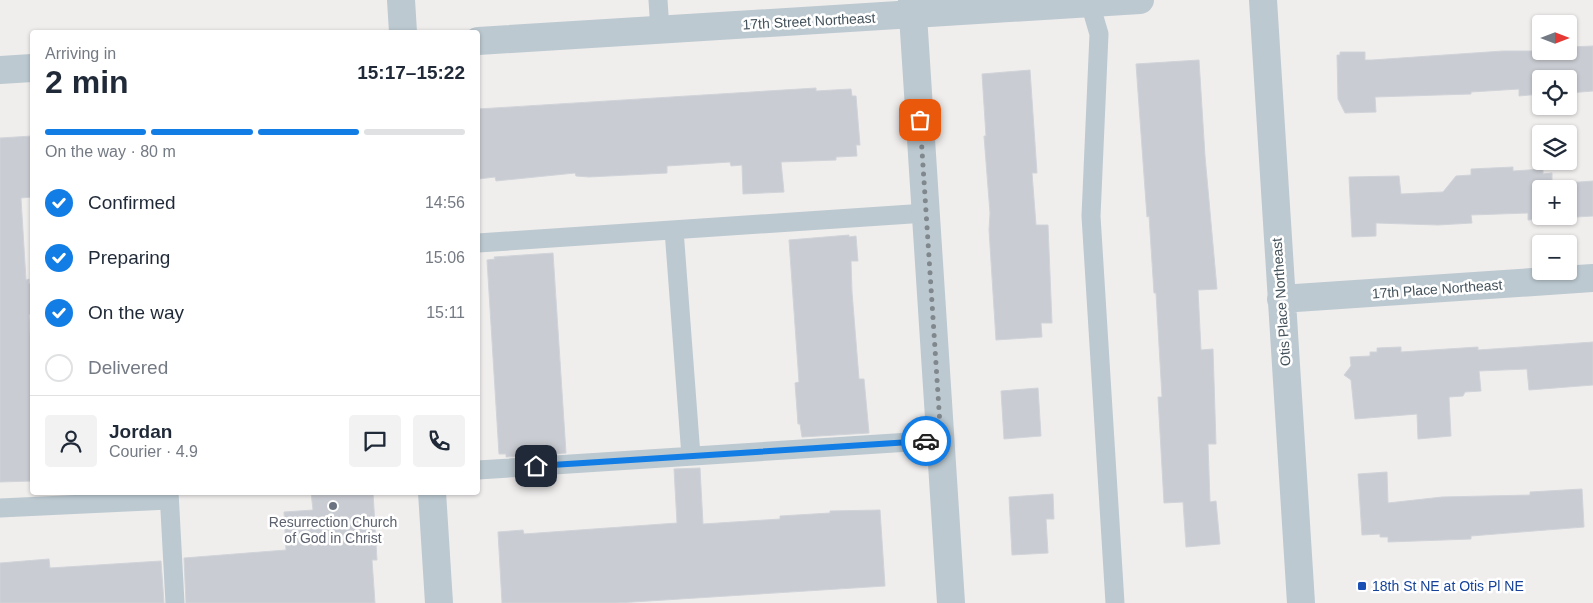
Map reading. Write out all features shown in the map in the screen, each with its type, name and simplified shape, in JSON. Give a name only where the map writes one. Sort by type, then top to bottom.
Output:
[{"type":"street","points":[[401,0],[403,30]]},
{"type":"street","name":"17th Street Northeast","points":[[480,41],[660,30],[913,7],[1140,0]]},
{"type":"street","name":"Otis Place Northeast","points":[[1264,0],[1301,603]]},
{"type":"street","points":[[913,7],[951,603]]},
{"type":"street","points":[[0,70],[30,68]]},
{"type":"street","name":"17th Place Northeast","points":[[1281,299],[1593,278]]},
{"type":"street","points":[[432,495],[439,603]]},
{"type":"lane","points":[[658,0],[660,30]]},
{"type":"lane","points":[[1090,2],[1099,34],[1091,216],[1115,603]]},
{"type":"lane","points":[[480,243],[926,213]]},
{"type":"lane","points":[[674,230],[691,456]]},
{"type":"lane","points":[[480,470],[941,440]]},
{"type":"lane","points":[[0,508],[169,496],[175,603]]},
{"type":"building","points":[[1593,46],[1593,91],[1577,92],[1577,70],[1532,70],[1532,95],[1519,96],[1519,89],[1471,92],[1471,94],[1375,97],[1376,112],[1345,113],[1338,99],[1337,55],[1340,55],[1340,52],[1365,52],[1365,60],[1372,60],[1503,51],[1532,51],[1532,60],[1578,60],[1578,47]]},
{"type":"building","points":[[1199,60],[1205,156],[1217,289],[1198,290],[1201,350],[1213,349],[1216,444],[1208,444],[1210,502],[1216,501],[1220,544],[1186,547],[1183,502],[1164,503],[1158,397],[1162,397],[1156,293],[1154,293],[1149,216],[1147,217],[1136,64]]},
{"type":"building","points":[[1030,70],[1037,173],[1032,173],[1036,225],[1048,225],[1052,323],[1041,323],[1042,337],[996,340],[982,74]]},
{"type":"building","points":[[816,88],[816,91],[851,89],[852,96],[856,96],[860,145],[856,145],[857,156],[836,157],[836,160],[781,162],[784,192],[743,194],[742,165],[731,166],[730,162],[667,166],[667,173],[589,177],[576,176],[575,173],[496,181],[495,177],[480,179],[480,109]]},
{"type":"building","points":[[30,136],[30,197],[21,198],[26,280],[29,279],[30,284],[30,481],[0,482],[0,138]]},
{"type":"building","points":[[1513,167],[1513,171],[1543,170],[1543,174],[1552,173],[1552,180],[1532,180],[1532,220],[1528,220],[1528,213],[1471,215],[1472,223],[1438,225],[1376,223],[1376,236],[1352,237],[1349,177],[1399,176],[1401,194],[1443,192],[1456,176],[1471,175],[1471,169]]},
{"type":"building","points":[[1593,181],[1593,216],[1577,217],[1577,182]]},
{"type":"building","points":[[849,235],[849,237],[856,236],[858,261],[851,261],[852,292],[859,379],[864,379],[869,433],[802,437],[800,424],[798,424],[795,383],[799,382],[789,240]]},
{"type":"building","points":[[553,253],[566,453],[506,457],[506,454],[499,454],[487,260],[495,259],[494,257]]},
{"type":"building","points":[[1593,342],[1593,385],[1529,390],[1527,369],[1479,371],[1481,391],[1465,392],[1463,396],[1449,397],[1451,436],[1418,439],[1417,414],[1355,419],[1351,380],[1344,375],[1351,366],[1350,357],[1370,356],[1370,352],[1377,352],[1377,348],[1401,347],[1401,352],[1478,347],[1478,350]]},
{"type":"building","points":[[1038,388],[1041,436],[1004,439],[1001,391]]},
{"type":"building","points":[[700,468],[703,524],[780,519],[780,516],[830,513],[830,511],[880,510],[885,586],[617,603],[502,603],[498,532],[523,530],[524,534],[677,523],[674,469]]},
{"type":"building","points":[[1387,472],[1388,503],[1442,497],[1530,495],[1530,492],[1582,489],[1584,527],[1471,536],[1471,539],[1388,542],[1388,537],[1380,537],[1380,534],[1362,535],[1358,474]]},
{"type":"building","points":[[1053,494],[1054,519],[1046,519],[1048,553],[1012,555],[1009,497]]},
{"type":"building","points":[[311,495],[373,495],[377,560],[372,560],[375,603],[186,603],[184,558],[286,550],[284,512],[313,510]]},
{"type":"building","points":[[49,559],[50,568],[161,561],[164,603],[0,603],[0,563]]},
{"type":"way so far","points":[[920,120],[941,440],[926,441]]},
{"type":"place","name":"Resurrection Church of God in Christ","points":[[333,506]]},
{"type":"place","name":"18th St NE at Otis Pl NE","points":[[1362,586]]},
{"type":"route","points":[[536,466],[926,441]]}]
